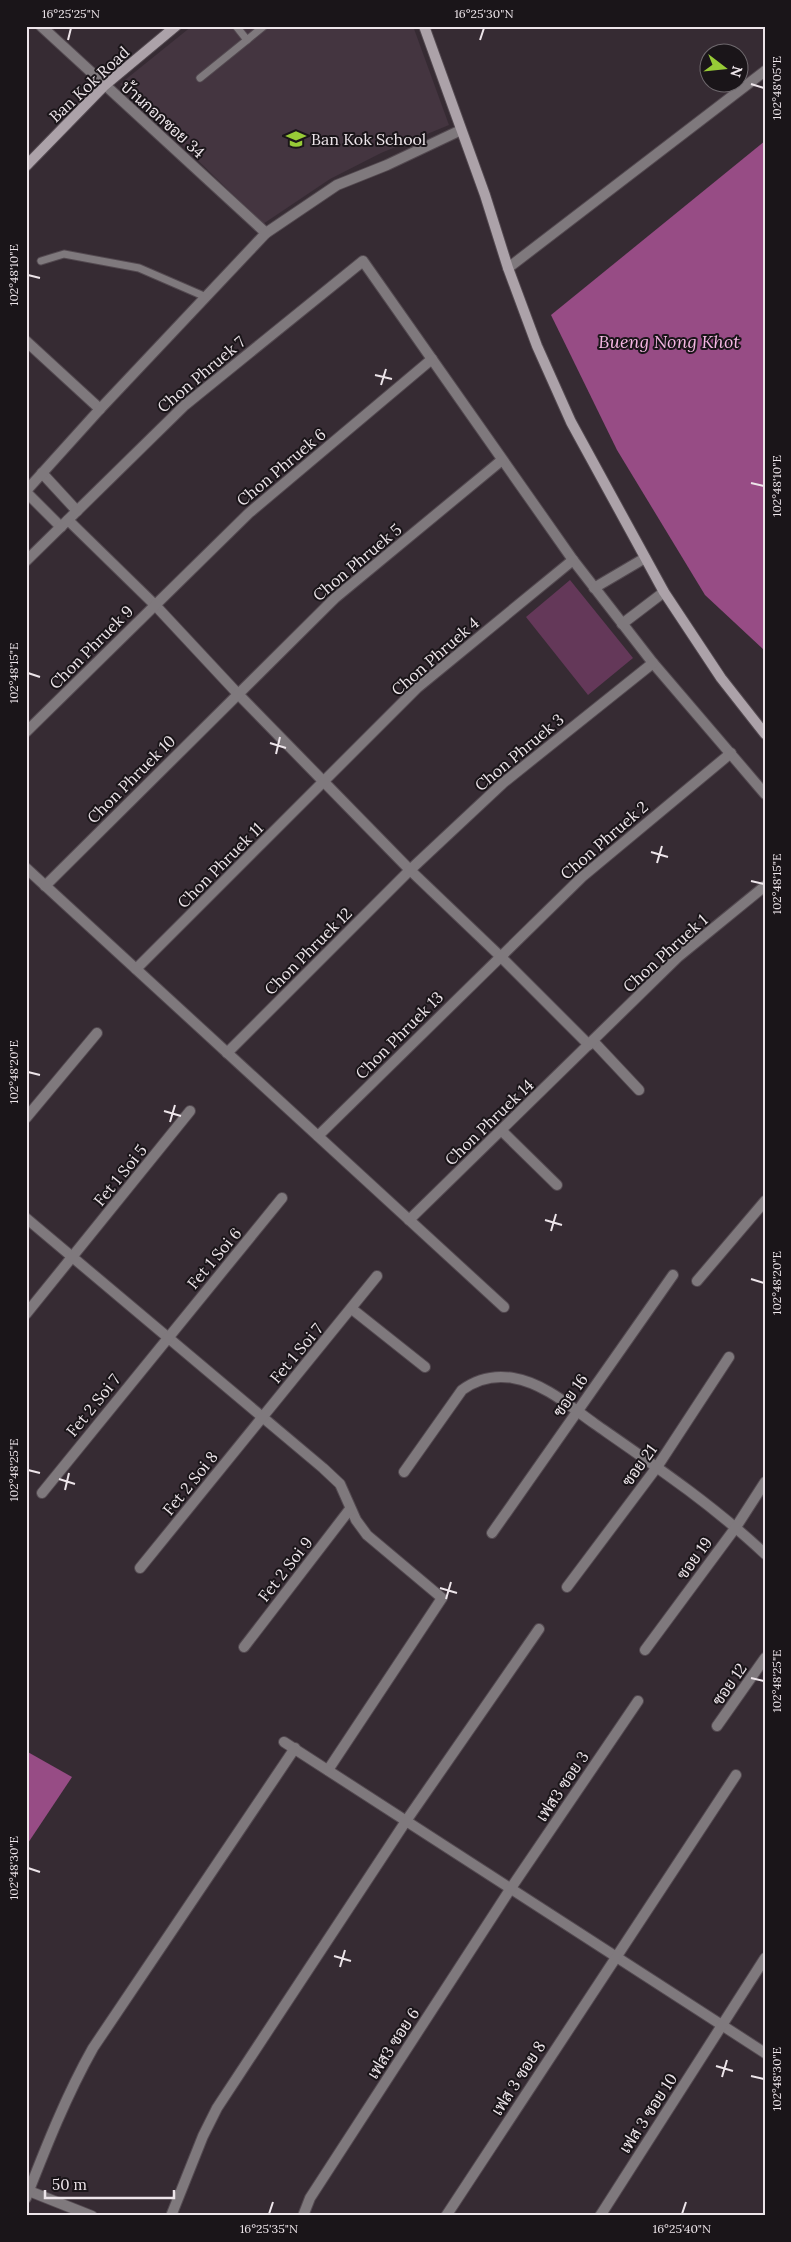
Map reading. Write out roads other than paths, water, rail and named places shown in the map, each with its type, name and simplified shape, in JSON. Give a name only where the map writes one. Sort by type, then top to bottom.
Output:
[{"type":"street","name":"บ้านกอกซอย 34","points":[[42,26],[104,86],[266,233]]},
{"type":"street","name":"Ban Kok Road","points":[[26,166],[104,86],[176,26]]},
{"type":"street","points":[[424,26],[485,195],[508,268],[537,346],[571,422],[664,592],[721,678],[765,734]]},
{"type":"street","points":[[508,268],[765,71]]},
{"type":"street","points":[[461,130],[388,164],[336,185],[266,233],[100,409],[26,491],[155,605],[238,694],[410,870],[639,1090]]},
{"type":"street","name":"Chon Phruek 7","points":[[26,561],[186,405],[363,261],[432,359]]},
{"type":"street","points":[[26,341],[100,409]]},
{"type":"street","points":[[432,359],[594,588],[653,663],[765,794]]},
{"type":"street","name":"Chon Phruek 6","points":[[155,605],[249,513],[432,359]]},
{"type":"street","name":"Chon Phruek 5","points":[[238,694],[335,598],[502,460]]},
{"type":"street","points":[[42,473],[77,511]]},
{"type":"street","points":[[594,588],[644,558]]},
{"type":"street","name":"Chon Phruek 4","points":[[324,782],[417,688],[573,560]]},
{"type":"street","points":[[622,624],[664,592]]},
{"type":"street","name":"Chon Phruek 9","points":[[26,732],[155,605]]},
{"type":"street","name":"Chon Phruek 3","points":[[410,870],[503,783],[653,663]]},
{"type":"street","name":"Chon Phruek 10","points":[[45,886],[238,694]]},
{"type":"street","name":"Chon Phruek 2","points":[[500,956],[582,877],[731,753]]},
{"type":"street","name":"Chon Phruek 11","points":[[136,969],[324,782]]},
{"type":"street","points":[[26,868],[504,1307]]},
{"type":"street","name":"Chon Phruek 12","points":[[227,1053],[410,870]]},
{"type":"street","name":"Chon Phruek 1","points":[[591,1043],[678,957],[765,886]]},
{"type":"street","name":"Chon Phruek 13","points":[[318,1136],[500,956]]},
{"type":"street","points":[[26,1118],[97,1033]]},
{"type":"street","name":"Chon Phruek 14","points":[[409,1220],[591,1043]]},
{"type":"street","name":"Fet 1 Soi 5","points":[[26,1314],[190,1111]]},
{"type":"street","points":[[502,1131],[557,1185]]},
{"type":"street","name":"Fet 1 Soi 6","points":[[168,1336],[282,1198]]},
{"type":"street","points":[[697,1281],[765,1201]]},
{"type":"street","points":[[26,1218],[264,1416],[336,1479],[360,1526],[378,1545],[442,1598],[328,1770]]},
{"type":"street","name":"ซอย 16","points":[[492,1533],[673,1275]]},
{"type":"street","name":"Fet 1 Soi 7","points":[[264,1416],[377,1276]]},
{"type":"street","points":[[352,1309],[425,1368]]},
{"type":"street","name":"Fet 2 Soi 7","points":[[42,1493],[168,1336]]},
{"type":"street","name":"ซอย 21","points":[[566,1587],[657,1467],[729,1357]]},
{"type":"street","points":[[404,1472],[462,1390],[473,1382],[499,1378],[520,1380],[547,1391],[657,1467],[736,1527],[765,1554]]},
{"type":"street","name":"Fet 2 Soi 8","points":[[140,1568],[264,1416]]},
{"type":"street","name":"ซอย 19","points":[[645,1650],[736,1527],[765,1482]]},
{"type":"street","name":"Fet 2 Soi 9","points":[[244,1647],[350,1508]]},
{"type":"street","points":[[171,2216],[203,2136],[217,2108],[406,1821],[539,1628]]},
{"type":"street","name":"ซอย 12","points":[[717,1726],[765,1658]]},
{"type":"street","name":"เฟส3 ซอย 3","points":[[511,1888],[638,1701]]},
{"type":"street","points":[[284,1742],[765,2053]]},
{"type":"street","points":[[92,2216],[28,2195],[75,2080],[94,2048],[295,1748]]},
{"type":"street","name":"เฟส 3 ซอย 8","points":[[446,2216],[736,1774]]},
{"type":"street","name":"เฟส3 ซอย 6","points":[[303,2216],[310,2198],[511,1888]]},
{"type":"street","name":"เฟส 3 ซอย 10","points":[[600,2216],[765,1958]]},
{"type":"lane","points":[[236,26],[247,40]]},
{"type":"lane","points":[[200,78],[264,26]]},
{"type":"lane","points":[[41,261],[64,254],[139,268],[206,297]]},
{"type":"water","name":"Bueng Nong Khot","points":[[765,141],[765,651],[705,595],[617,450],[551,315]]},
{"type":"water","points":[[26,1751],[72,1777],[26,1846]]},
{"type":"place","name":"Ban Kok School","points":[[296,139]]}]
